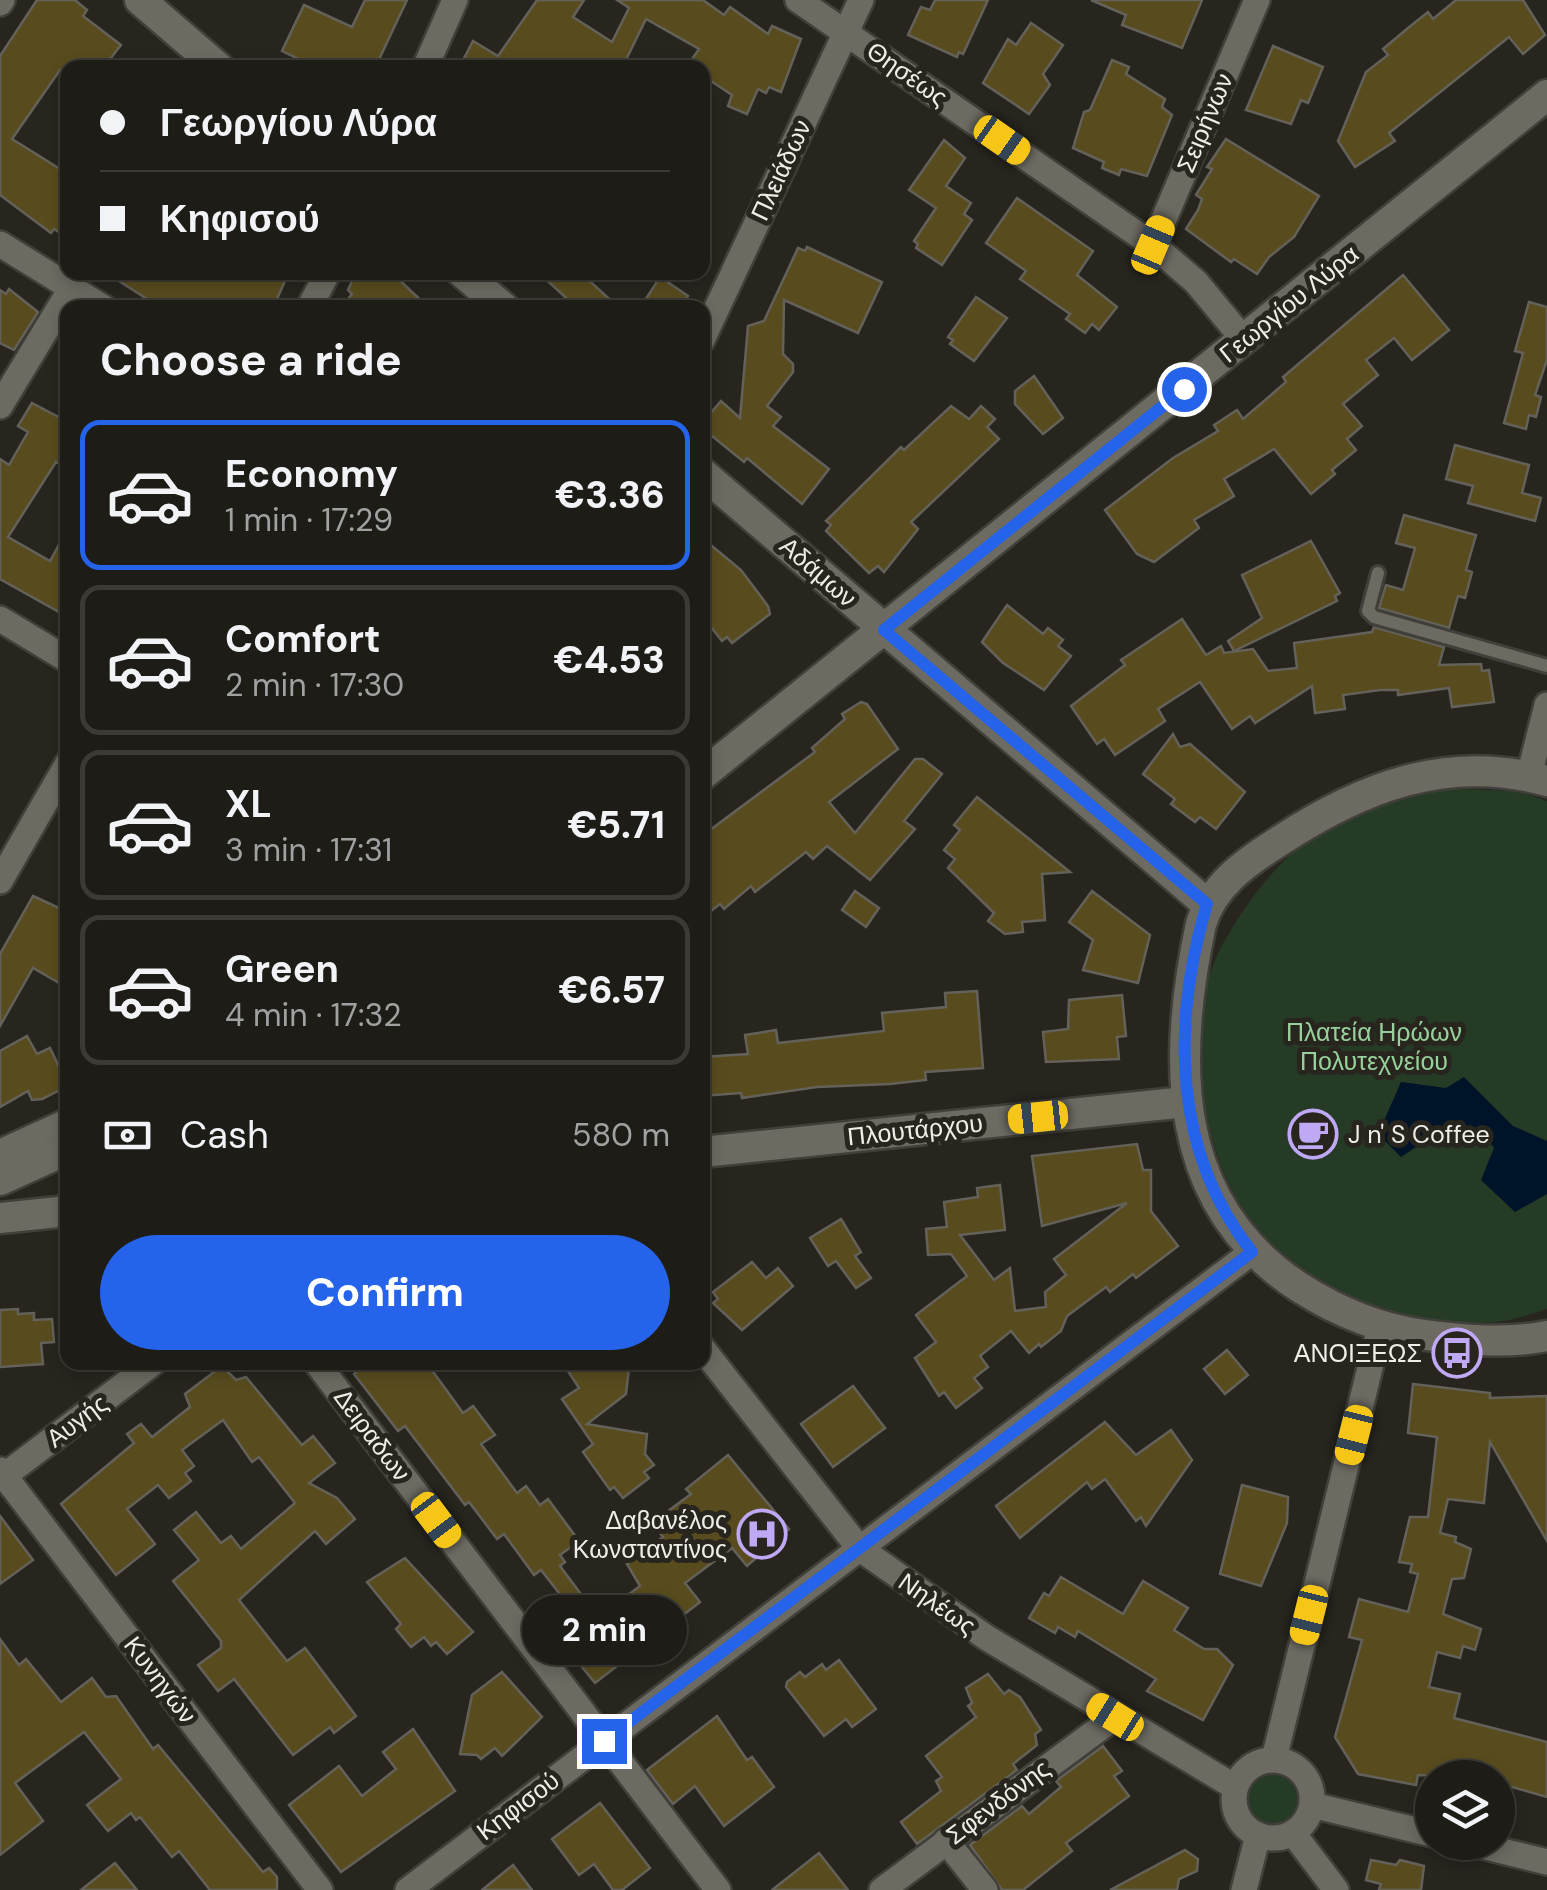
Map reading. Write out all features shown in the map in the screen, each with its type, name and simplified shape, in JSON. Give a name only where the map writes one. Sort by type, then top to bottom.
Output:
[{"type":"street","points":[[140,0],[210,60]]},
{"type":"street","points":[[429,60],[455,0]]},
{"type":"street","name":"Θησέως","points":[[798,0],[1153,245],[1196,282],[1244,340]]},
{"type":"street","name":"Πλειάδων","points":[[710,323],[861,0]]},
{"type":"street","name":"Σειρήνων","points":[[1153,245],[1257,0]]},
{"type":"street","name":"Γεωργίου Λύρα","points":[[710,768],[1547,95]]},
{"type":"street","points":[[0,244],[91,300]]},
{"type":"street","points":[[471,280],[495,300]]},
{"type":"street","points":[[65,300],[72,288]]},
{"type":"street","points":[[0,406],[60,308]]},
{"type":"street","name":"Αδάμων","points":[[710,480],[1207,904]]},
{"type":"street","points":[[0,619],[60,655]]},
{"type":"street","points":[[1547,705],[1538,778],[1483,772],[1395,782],[1354,796],[1260,853],[1227,879],[1207,904],[1184,1036],[1186,1102],[1206,1179],[1218,1205],[1252,1252],[1312,1296],[1380,1327],[1462,1338],[1547,1336]]},
{"type":"street","points":[[0,881],[60,778]]},
{"type":"street","name":"Πλουτάρχου","points":[[710,1151],[1186,1102]]},
{"type":"street","points":[[0,1156],[60,1128]]},
{"type":"street","points":[[0,1180],[60,1153]]},
{"type":"street","points":[[0,1218],[60,1213]]},
{"type":"street","name":"Κηφισού","points":[[408,1890],[1252,1252]]},
{"type":"street","points":[[1274,1759],[1380,1327]]},
{"type":"street","name":"Νηλέως","points":[[710,1358],[859,1548],[987,1638],[1235,1788]]},
{"type":"street","name":"Αυγής","points":[[2,1475],[143,1370]]},
{"type":"street","name":"Δειραδων","points":[[322,1370],[718,1890]]},
{"type":"street","name":"Κυνηγών","points":[[2,1475],[320,1890]]},
{"type":"street","name":"Σφενδόνης","points":[[882,1890],[1115,1717]]},
{"type":"street","points":[[1274,1759],[1288,1762],[1308,1779],[1312,1806],[1293,1833],[1282,1838],[1258,1835],[1237,1816],[1235,1788],[1250,1766],[1274,1759]]},
{"type":"street","points":[[1312,1806],[1415,1830]]},
{"type":"street","points":[[1293,1833],[1336,1890]]},
{"type":"street","points":[[1244,1890],[1258,1835]]},
{"type":"street","points":[[946,1841],[985,1890]]},
{"type":"street","points":[[1515,1854],[1547,1862]]},
{"type":"lane","points":[[1378,573],[1368,611],[1374,616],[1547,666]]},
{"type":"green space","name":"Πλατεία Ηρώων Πολυτεχνείου","points":[[1433,788],[1517,791],[1547,801],[1547,1309],[1503,1321],[1441,1321],[1376,1306],[1316,1279],[1290,1261],[1267,1241],[1230,1187],[1207,1117],[1201,1080],[1201,1009],[1208,978],[1217,955],[1256,893],[1299,846],[1325,826],[1372,804]]},
{"type":"green space","points":[[1271,1774],[1289,1782],[1297,1800],[1289,1818],[1271,1826],[1253,1818],[1245,1800],[1253,1782]]},
{"type":"water","points":[[1464,1077],[1513,1126],[1547,1141],[1547,1194],[1515,1212],[1481,1180],[1494,1148],[1480,1131],[1466,1141],[1431,1137],[1401,1157],[1378,1134],[1401,1082],[1446,1088]]},
{"type":"building","points":[[37,0],[75,0],[87,10],[83,16],[121,45],[109,60],[60,60],[60,70],[12,139],[60,169],[60,233],[54,229],[51,233],[0,195],[0,56]]},
{"type":"building","points":[[365,0],[407,0],[379,60],[301,60],[282,51],[304,5],[352,27]]},
{"type":"building","points":[[537,0],[584,0],[573,17],[612,42],[629,8],[617,0],[703,0],[724,15],[730,7],[768,34],[772,26],[801,39],[781,92],[769,87],[766,93],[758,89],[747,114],[728,106],[732,95],[710,80],[710,60],[691,60],[699,49],[646,19],[626,60],[463,60],[473,41],[498,56]]},
{"type":"building","points":[[935,0],[988,0],[963,54],[959,52],[957,57],[908,35],[921,7],[930,10]]},
{"type":"building","points":[[1091,0],[1202,0],[1182,48],[1122,25],[1126,15]]},
{"type":"building","points":[[1456,0],[1523,0],[1545,35],[1523,54],[1509,37],[1389,133],[1395,141],[1355,167],[1338,141],[1366,72],[1388,55],[1383,49],[1428,12],[1433,19]]},
{"type":"building","points":[[1031,23],[1063,45],[1043,74],[1050,85],[1029,114],[983,83],[1008,39],[1016,45]]},
{"type":"building","points":[[1273,46],[1323,67],[1308,103],[1301,100],[1291,124],[1246,110]]},
{"type":"building","points":[[1112,60],[1129,67],[1126,74],[1165,99],[1162,107],[1172,115],[1147,176],[1121,169],[1119,175],[1102,168],[1104,162],[1073,148],[1084,112],[1090,110]]},
{"type":"building","points":[[1226,139],[1319,196],[1294,237],[1269,257],[1257,274],[1234,259],[1231,262],[1186,229],[1202,199],[1196,195],[1212,169],[1207,167]]},
{"type":"building","points":[[944,140],[965,158],[946,186],[971,203],[964,214],[972,220],[942,265],[916,248],[918,244],[914,241],[936,208],[909,190]]},
{"type":"building","points":[[1017,198],[1093,251],[1077,275],[1117,307],[1099,330],[1092,324],[1085,333],[1066,319],[1070,314],[1020,279],[1026,271],[986,243]]},
{"type":"building","points":[[807,247],[882,282],[858,333],[784,300],[783,354],[793,364],[793,372],[767,406],[781,417],[773,426],[829,469],[802,504],[747,458],[744,462],[710,434],[710,414],[721,401],[740,418],[748,326],[764,321],[798,248],[805,251]]},
{"type":"building","points":[[1403,275],[1449,330],[1412,360],[1394,338],[1366,360],[1378,375],[1343,404],[1362,426],[1347,439],[1356,450],[1332,470],[1335,474],[1311,494],[1274,449],[1224,479],[1234,496],[1194,520],[1199,528],[1154,562],[1137,554],[1105,510],[1173,458],[1218,431],[1214,425],[1237,410],[1243,419],[1286,382],[1283,377]]},
{"type":"building","points":[[117,280],[285,280],[277,300],[149,300]]},
{"type":"building","points":[[352,280],[399,280],[421,300],[347,300],[352,294],[348,290]]},
{"type":"building","points":[[547,280],[589,280],[610,300],[568,300]]},
{"type":"building","points":[[658,280],[688,296],[686,300],[645,300]]},
{"type":"building","points":[[9,289],[38,312],[14,350],[0,343],[0,290],[6,294]]},
{"type":"building","points":[[976,297],[1007,318],[974,361],[950,344],[953,340],[948,337]]},
{"type":"building","points":[[1529,302],[1547,307],[1547,360],[1535,395],[1541,397],[1536,417],[1529,415],[1526,429],[1504,423],[1523,353],[1515,351]]},
{"type":"building","points":[[1034,376],[1063,418],[1043,434],[1015,404],[1015,391]]},
{"type":"building","points":[[32,403],[60,418],[60,464],[56,462],[8,537],[50,561],[60,543],[59,612],[0,579],[0,459],[9,465],[28,432],[18,426]]},
{"type":"building","points":[[951,406],[969,419],[981,406],[995,419],[987,427],[999,439],[911,522],[918,529],[884,572],[878,566],[869,573],[826,531],[831,525],[826,521],[901,447],[904,450]]},
{"type":"building","points":[[1455,445],[1529,465],[1522,493],[1541,498],[1535,521],[1468,503],[1473,486],[1446,479]]},
{"type":"building","points":[[1404,515],[1476,535],[1466,570],[1472,572],[1465,598],[1458,596],[1449,628],[1379,608],[1386,585],[1403,590],[1415,548],[1396,543]]},
{"type":"building","points":[[1311,541],[1340,593],[1335,596],[1337,601],[1234,651],[1228,641],[1262,618],[1242,575]]},
{"type":"building","points":[[712,546],[741,570],[770,614],[732,643],[727,637],[722,641],[710,626]]},
{"type":"building","points":[[1007,605],[1043,634],[1048,628],[1063,640],[1058,646],[1071,656],[1044,690],[1003,663],[982,642]]},
{"type":"building","points":[[1182,619],[1206,655],[1221,646],[1224,653],[1253,649],[1268,671],[1297,668],[1294,643],[1372,632],[1374,627],[1444,647],[1439,665],[1481,664],[1482,671],[1489,670],[1494,702],[1452,707],[1449,688],[1398,695],[1398,690],[1380,690],[1343,695],[1345,709],[1315,713],[1312,686],[1255,723],[1250,716],[1232,729],[1200,682],[1158,709],[1165,721],[1115,755],[1104,739],[1097,744],[1071,706],[1125,665],[1121,660]]},
{"type":"building","points":[[861,702],[867,704],[898,749],[829,802],[855,833],[915,759],[923,759],[942,774],[904,821],[915,829],[870,880],[827,846],[813,859],[806,852],[755,892],[751,886],[724,909],[720,904],[710,912],[710,830],[815,752],[812,748],[845,719],[842,714]]},
{"type":"building","points":[[1173,734],[1180,747],[1190,744],[1245,792],[1216,829],[1200,817],[1195,822],[1171,804],[1175,799],[1143,774]]},
{"type":"building","points":[[977,797],[1070,872],[1042,874],[1045,920],[1022,922],[1023,932],[1005,934],[988,921],[994,913],[948,868],[955,859],[944,850],[960,830],[954,825]]},
{"type":"building","points":[[855,891],[879,908],[866,927],[842,910]]},
{"type":"building","points":[[1092,891],[1150,935],[1138,983],[1083,970],[1093,940],[1069,922]]},
{"type":"building","points":[[33,896],[60,908],[60,982],[33,968],[0,1026],[0,954]]},
{"type":"building","points":[[977,991],[983,1068],[925,1072],[926,1080],[890,1084],[817,1087],[742,1098],[741,1093],[710,1095],[710,1056],[748,1054],[745,1035],[776,1030],[778,1043],[884,1031],[882,1013],[946,1007],[945,993]]},
{"type":"building","points":[[1122,995],[1126,1036],[1117,1037],[1119,1059],[1046,1062],[1043,1032],[1068,1029],[1069,1000]]},
{"type":"building","points":[[27,1036],[37,1054],[50,1048],[60,1069],[60,1090],[32,1100],[28,1091],[0,1107],[0,1051]]},
{"type":"building","points":[[1137,1144],[1143,1170],[1151,1170],[1151,1211],[1178,1246],[1136,1278],[1133,1274],[1110,1292],[1106,1287],[1067,1316],[1061,1331],[1041,1347],[1039,1344],[1029,1353],[1011,1331],[980,1356],[988,1367],[974,1378],[982,1388],[956,1408],[944,1392],[939,1396],[915,1358],[936,1342],[916,1315],[967,1276],[951,1254],[928,1255],[926,1229],[947,1227],[944,1202],[978,1197],[977,1188],[1000,1185],[1005,1230],[960,1235],[994,1280],[1010,1268],[1015,1311],[1046,1307],[1045,1292],[1066,1275],[1054,1259],[1127,1203],[1042,1226],[1032,1156]]},
{"type":"building","points":[[841,1219],[861,1252],[855,1256],[871,1278],[856,1288],[836,1261],[828,1266],[810,1238]]},
{"type":"building","points":[[752,1262],[766,1278],[778,1268],[793,1286],[742,1330],[713,1303],[718,1299],[713,1292]]},
{"type":"building","points":[[18,1309],[18,1314],[34,1313],[34,1320],[52,1319],[54,1342],[41,1343],[43,1364],[0,1367],[0,1310]]},
{"type":"building","points":[[1227,1350],[1248,1375],[1225,1394],[1204,1369]]},
{"type":"building","points":[[217,1370],[226,1370],[236,1380],[246,1377],[302,1445],[313,1436],[335,1463],[309,1483],[337,1498],[355,1519],[326,1544],[315,1531],[239,1600],[287,1661],[305,1648],[356,1716],[334,1733],[330,1727],[293,1755],[234,1679],[218,1691],[198,1665],[221,1648],[221,1641],[173,1581],[199,1560],[174,1530],[196,1512],[221,1543],[231,1536],[241,1549],[295,1503],[259,1457],[252,1462],[223,1420],[182,1450],[194,1466],[185,1473],[191,1481],[169,1498],[158,1485],[127,1509],[155,1544],[116,1575],[61,1504],[134,1443],[127,1434],[141,1424],[152,1437],[190,1407],[185,1394]]},
{"type":"building","points":[[359,1370],[432,1370],[463,1413],[473,1406],[495,1435],[481,1444],[517,1493],[526,1486],[540,1505],[548,1499],[579,1541],[560,1555],[565,1562],[560,1566],[598,1617],[640,1586],[627,1564],[663,1537],[652,1523],[691,1494],[686,1489],[728,1455],[789,1529],[747,1566],[732,1548],[685,1583],[700,1602],[595,1683],[543,1619],[566,1602],[541,1570],[534,1575],[504,1534],[497,1539],[469,1502],[465,1505],[405,1426],[398,1431],[354,1374]]},
{"type":"building","points":[[567,1370],[629,1370],[626,1394],[587,1424],[647,1434],[645,1454],[654,1465],[644,1472],[649,1478],[623,1498],[614,1487],[610,1490],[583,1452],[593,1444],[562,1399],[579,1388]]},
{"type":"building","points":[[1413,1384],[1490,1393],[1490,1398],[1547,1396],[1547,1541],[1490,1442],[1484,1503],[1448,1499],[1440,1533],[1456,1537],[1455,1542],[1471,1549],[1464,1578],[1452,1579],[1443,1614],[1481,1629],[1475,1650],[1463,1646],[1460,1658],[1437,1652],[1429,1687],[1460,1694],[1454,1718],[1547,1742],[1547,1797],[1515,1788],[1515,1760],[1415,1760],[1415,1785],[1358,1774],[1335,1737],[1362,1640],[1349,1637],[1359,1599],[1408,1612],[1418,1574],[1410,1572],[1412,1564],[1399,1562],[1410,1517],[1428,1517],[1437,1437],[1408,1433]]},
{"type":"building","points":[[853,1386],[885,1428],[833,1467],[801,1424]]},
{"type":"building","points":[[1105,1422],[1136,1455],[1171,1430],[1192,1460],[1146,1526],[1141,1517],[1136,1521],[1105,1479],[1092,1489],[1087,1482],[1020,1538],[996,1506]]},
{"type":"building","points":[[1242,1485],[1288,1497],[1287,1523],[1261,1586],[1220,1574]]},
{"type":"building","points":[[0,1516],[33,1560],[0,1584]]},
{"type":"building","points":[[405,1558],[473,1632],[447,1654],[436,1642],[431,1646],[424,1637],[411,1647],[396,1629],[401,1624],[367,1582]]},
{"type":"building","points":[[1061,1577],[1123,1614],[1143,1581],[1188,1608],[1174,1630],[1204,1649],[1217,1649],[1233,1665],[1203,1720],[1147,1691],[1156,1679],[1078,1631],[1075,1637],[1058,1627],[1055,1633],[1029,1618],[1044,1593],[1049,1596]]},
{"type":"building","points":[[0,1639],[19,1665],[26,1659],[61,1702],[92,1678],[106,1697],[116,1696],[153,1749],[158,1745],[263,1872],[269,1868],[277,1877],[277,1890],[210,1890],[179,1851],[172,1857],[140,1817],[136,1820],[131,1813],[108,1831],[87,1805],[121,1779],[84,1732],[15,1783],[43,1821],[0,1855]]},
{"type":"building","points":[[839,1660],[876,1709],[852,1727],[846,1719],[824,1736],[786,1687],[800,1672],[805,1677],[822,1664],[826,1670]]},
{"type":"building","points":[[502,1672],[542,1717],[502,1756],[495,1748],[481,1759],[460,1754],[472,1695]]},
{"type":"building","points":[[988,1674],[1004,1694],[1009,1690],[1020,1697],[1041,1730],[1035,1734],[1037,1745],[1013,1764],[1017,1770],[917,1844],[901,1822],[941,1791],[936,1781],[942,1777],[926,1756],[976,1717],[968,1706],[972,1703],[966,1688]]},
{"type":"building","points":[[717,1716],[747,1760],[752,1757],[774,1787],[724,1826],[695,1786],[673,1804],[647,1770]]},
{"type":"building","points":[[413,1729],[455,1791],[341,1872],[289,1805],[339,1766],[362,1796],[396,1769],[383,1752]]},
{"type":"building","points":[[1103,1746],[1122,1771],[1114,1776],[1129,1796],[1066,1843],[1072,1851],[1023,1890],[1002,1890],[970,1845],[1022,1806],[1029,1814],[1061,1787],[1056,1781]]},
{"type":"building","points":[[600,1803],[650,1868],[622,1890],[613,1890],[594,1864],[579,1875],[552,1839]]},
{"type":"building","points":[[1185,1850],[1198,1859],[1197,1871],[1179,1879],[1177,1890],[1110,1890]]},
{"type":"building","points":[[819,1853],[848,1890],[772,1890]]},
{"type":"building","points":[[1371,1860],[1396,1865],[1400,1860],[1424,1866],[1421,1890],[1379,1890],[1381,1884],[1366,1880]]},
{"type":"building","points":[[115,1863],[137,1890],[81,1890]]},
{"type":"building","points":[[513,1865],[532,1890],[482,1890]]},
{"type":"place","name":"J n' S Coffee","points":[[1313,1134]]},
{"type":"place","name":"ΑΝΟΙΞΕΩΣ","points":[[1457,1353]]},
{"type":"place","name":"Δαβανέλος Κωνσταντίνος","points":[[762,1534]]},
{"type":"route","points":[[604,1741],[1252,1252],[1218,1205],[1201,1166],[1186,1102],[1184,1036],[1207,904],[884,630],[1184,389]]}]
